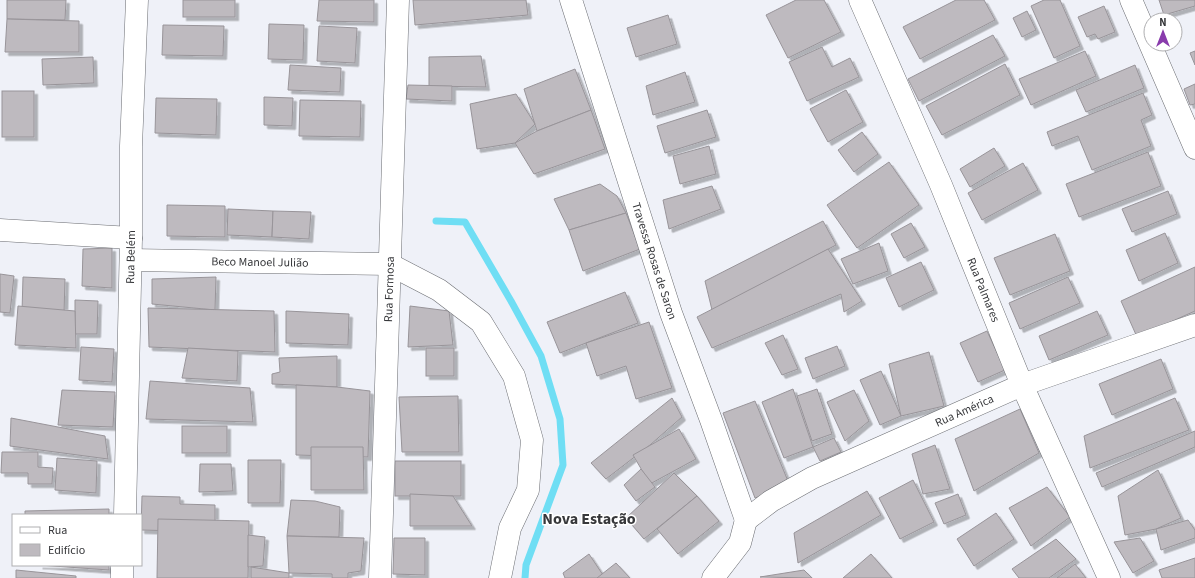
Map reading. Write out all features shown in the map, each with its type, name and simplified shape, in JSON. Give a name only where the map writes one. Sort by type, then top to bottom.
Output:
[{"type":"street","name":"Rua Belém","points":[[125,514],[131,260],[131,146],[137,0]]},
{"type":"street","name":"Rua Formosa","points":[[380,578],[398,0]]},
{"type":"street","name":"Travessa Rosas de Saron","points":[[571,0],[671,313],[746,520]]},
{"type":"street","name":"Rua Palmares","points":[[860,0],[942,185],[1022,385],[1109,578]]},
{"type":"street","points":[[1132,0],[1195,148]]},
{"type":"street","points":[[0,230],[131,238]]},
{"type":"street","name":"Beco Manoel Julião","points":[[131,260],[389,264]]},
{"type":"street","points":[[389,264],[439,290],[481,322],[514,376],[532,440],[528,490],[510,528],[500,578]]},
{"type":"street","name":"Rua América","points":[[746,520],[771,501],[812,478],[1022,385],[1195,325]]},
{"type":"street","points":[[713,578],[740,543],[746,520]]},
{"type":"street","points":[[122,566],[122,578]]},
{"type":"building","points":[[7,0],[66,0],[65,20],[7,19]]},
{"type":"building","points":[[183,0],[235,0],[235,17],[183,17]]},
{"type":"building","points":[[319,0],[374,0],[374,22],[317,21]]},
{"type":"building","points":[[413,0],[526,0],[528,15],[415,25]]},
{"type":"building","points":[[796,0],[824,0],[841,32],[788,58],[766,15]]},
{"type":"building","points":[[956,0],[984,0],[995,20],[920,59],[903,27]]},
{"type":"building","points":[[1044,0],[1060,0],[1080,46],[1054,58],[1031,6]]},
{"type":"building","points":[[1159,0],[1195,0],[1195,6],[1174,12],[1163,12]]},
{"type":"building","points":[[1104,6],[1115,32],[1098,39],[1095,34],[1087,37],[1078,17]]},
{"type":"building","points":[[1027,11],[1036,30],[1022,37],[1013,18]]},
{"type":"building","points":[[668,15],[677,44],[636,57],[627,28]]},
{"type":"building","points":[[7,19],[79,21],[79,52],[5,52]]},
{"type":"building","points":[[269,24],[304,25],[303,60],[268,59]]},
{"type":"building","points":[[163,25],[224,26],[223,56],[162,55]]},
{"type":"building","points":[[319,26],[357,28],[355,63],[317,61]]},
{"type":"building","points":[[993,35],[1005,56],[919,101],[908,79]]},
{"type":"building","points":[[822,47],[832,67],[850,58],[859,77],[807,101],[789,62]]},
{"type":"building","points":[[1085,51],[1096,76],[1031,105],[1019,79]]},
{"type":"building","points":[[1195,51],[1195,65],[1190,53]]},
{"type":"building","points":[[481,56],[486,87],[429,86],[429,57]]},
{"type":"building","points":[[93,57],[94,83],[43,85],[42,59]]},
{"type":"building","points":[[1005,64],[1020,95],[942,135],[926,106]]},
{"type":"building","points":[[290,65],[341,68],[340,92],[288,90]]},
{"type":"building","points":[[1135,65],[1144,88],[1086,112],[1076,90]]},
{"type":"building","points":[[575,69],[591,110],[537,131],[524,89]]},
{"type":"building","points":[[685,72],[695,102],[653,115],[646,86]]},
{"type":"building","points":[[1195,84],[1195,104],[1190,105],[1184,89]]},
{"type":"building","points":[[408,85],[452,86],[452,101],[406,99]]},
{"type":"building","points":[[846,90],[863,122],[828,142],[810,109]]},
{"type":"building","points":[[2,91],[34,91],[34,137],[2,137]]},
{"type":"building","points":[[1143,93],[1152,115],[1141,120],[1151,146],[1092,170],[1078,136],[1052,146],[1047,132]]},
{"type":"building","points":[[516,94],[535,124],[515,143],[477,149],[470,104]]},
{"type":"building","points":[[264,97],[293,98],[292,126],[264,125]]},
{"type":"building","points":[[156,98],[217,99],[216,135],[155,133]]},
{"type":"building","points":[[300,100],[361,101],[360,137],[299,136]]},
{"type":"building","points":[[591,110],[605,149],[534,174],[515,143],[537,131]]},
{"type":"building","points":[[707,110],[716,137],[665,153],[657,126]]},
{"type":"building","points":[[862,132],[878,154],[854,172],[838,150]]},
{"type":"building","points":[[709,146],[716,174],[680,184],[673,156]]},
{"type":"building","points":[[994,148],[1005,166],[970,187],[960,169]]},
{"type":"building","points":[[1148,152],[1161,186],[1079,217],[1066,184]]},
{"type":"building","points":[[889,162],[919,205],[857,248],[827,205]]},
{"type":"building","points":[[1023,163],[1038,190],[982,220],[968,193]]},
{"type":"building","points":[[600,184],[617,196],[626,213],[569,230],[554,199]]},
{"type":"building","points":[[712,186],[721,209],[669,229],[663,200]]},
{"type":"building","points":[[1168,191],[1177,214],[1132,232],[1122,209]]},
{"type":"building","points":[[167,205],[225,206],[225,237],[167,236]]},
{"type":"building","points":[[228,209],[273,211],[272,237],[227,235]]},
{"type":"building","points":[[273,211],[311,212],[309,239],[272,237]]},
{"type":"building","points":[[626,213],[640,249],[583,271],[569,230]]},
{"type":"building","points":[[823,221],[836,245],[712,310],[705,281]]},
{"type":"building","points":[[911,223],[925,247],[904,258],[891,234]]},
{"type":"building","points":[[1165,233],[1178,263],[1139,281],[1126,250]]},
{"type":"building","points":[[1055,234],[1070,271],[1010,295],[994,258]]},
{"type":"building","points":[[879,243],[888,271],[853,284],[841,259]]},
{"type":"building","points":[[112,248],[112,288],[82,286],[83,249]]},
{"type":"building","points":[[828,249],[862,301],[844,312],[841,294],[712,348],[697,317]]},
{"type":"building","points":[[921,262],[934,290],[899,307],[886,278]]},
{"type":"building","points":[[1195,267],[1195,311],[1137,337],[1121,301]]},
{"type":"building","points":[[0,274],[14,276],[10,313],[0,312]]},
{"type":"building","points":[[23,277],[65,279],[64,314],[22,312]]},
{"type":"building","points":[[216,277],[215,310],[152,304],[152,279]]},
{"type":"building","points":[[1068,277],[1080,303],[1020,329],[1009,303]]},
{"type":"building","points":[[625,292],[638,323],[560,353],[547,322]]},
{"type":"building","points":[[75,300],[98,301],[97,334],[75,334]]},
{"type":"building","points":[[18,306],[75,311],[76,348],[15,345]]},
{"type":"building","points":[[410,306],[449,311],[453,345],[408,347]]},
{"type":"building","points":[[148,308],[274,311],[275,352],[149,347]]},
{"type":"building","points":[[286,311],[349,314],[348,345],[286,343]]},
{"type":"building","points":[[1097,311],[1108,335],[1049,360],[1039,336]]},
{"type":"building","points":[[649,322],[672,388],[636,399],[626,366],[597,376],[586,343]]},
{"type":"building","points":[[987,331],[1005,370],[978,382],[960,343]]},
{"type":"building","points":[[783,335],[798,369],[782,375],[765,343]]},
{"type":"building","points":[[837,346],[845,366],[813,379],[805,358]]},
{"type":"building","points":[[81,347],[114,349],[112,382],[79,380]]},
{"type":"building","points":[[188,348],[238,351],[237,381],[182,378]]},
{"type":"building","points":[[426,348],[454,348],[454,376],[426,376]]},
{"type":"building","points":[[929,352],[944,406],[901,416],[889,364]]},
{"type":"building","points":[[337,356],[337,387],[272,384],[272,374],[280,372],[279,358]]},
{"type":"building","points":[[1161,359],[1173,389],[1112,415],[1099,384]]},
{"type":"building","points":[[881,371],[901,416],[880,425],[860,380]]},
{"type":"building","points":[[150,381],[250,388],[253,422],[146,419]]},
{"type":"building","points":[[296,385],[337,387],[370,391],[368,457],[296,455]]},
{"type":"building","points":[[793,389],[813,447],[784,458],[762,402]]},
{"type":"building","points":[[817,389],[832,434],[812,441],[797,396]]},
{"type":"building","points":[[62,390],[115,392],[113,427],[58,425]]},
{"type":"building","points":[[854,390],[869,421],[845,441],[827,402]]},
{"type":"building","points":[[458,396],[459,452],[402,452],[399,397]]},
{"type":"building","points":[[672,398],[682,417],[650,445],[606,479],[591,463]]},
{"type":"building","points":[[1175,398],[1189,430],[1090,468],[1084,436]]},
{"type":"building","points":[[755,401],[790,486],[755,498],[723,413]]},
{"type":"building","points":[[1020,409],[1039,453],[974,491],[955,439]]},
{"type":"building","points":[[11,418],[105,436],[108,459],[10,446]]},
{"type":"building","points":[[182,426],[227,426],[227,453],[182,453]]},
{"type":"building","points":[[679,429],[696,459],[650,484],[633,455]]},
{"type":"building","points":[[1195,431],[1195,447],[1102,487],[1096,473]]},
{"type":"building","points":[[834,438],[841,452],[820,461],[813,447]]},
{"type":"building","points":[[935,445],[950,489],[923,494],[912,454]]},
{"type":"building","points":[[311,447],[363,447],[364,490],[311,490]]},
{"type":"building","points":[[2,452],[38,452],[38,467],[53,468],[52,484],[28,484],[28,473],[1,473]]},
{"type":"building","points":[[57,458],[97,461],[96,493],[55,490]]},
{"type":"building","points":[[248,460],[281,460],[280,503],[248,503]]},
{"type":"building","points":[[395,461],[461,461],[461,496],[395,496]]},
{"type":"building","points":[[200,464],[231,464],[233,491],[199,492]]},
{"type":"building","points":[[641,469],[655,487],[636,501],[624,485]]},
{"type":"building","points":[[1158,470],[1181,518],[1156,529],[1125,535],[1118,496]]},
{"type":"building","points":[[674,473],[697,496],[644,539],[626,518]]},
{"type":"building","points":[[913,480],[934,522],[900,539],[879,498]]},
{"type":"building","points":[[1047,487],[1070,517],[1031,546],[1009,508]]},
{"type":"building","points":[[867,491],[881,515],[798,563],[794,533]]},
{"type":"building","points":[[410,494],[453,496],[472,526],[410,526]]},
{"type":"building","points":[[958,494],[966,515],[944,524],[935,503]]},
{"type":"building","points":[[142,496],[180,497],[180,504],[215,505],[215,532],[142,530]]},
{"type":"building","points":[[697,496],[719,521],[678,554],[657,529]]},
{"type":"building","points":[[291,500],[315,501],[340,507],[339,537],[287,536]]},
{"type":"building","points":[[109,509],[109,514],[25,514],[25,511]]},
{"type":"building","points":[[996,513],[1014,539],[974,566],[957,539]]},
{"type":"building","points":[[158,519],[249,521],[248,578],[157,578]]},
{"type":"building","points":[[1188,520],[1195,530],[1195,538],[1161,550],[1156,529]]},
{"type":"building","points":[[248,535],[265,537],[263,566],[248,567]]},
{"type":"building","points":[[287,536],[364,538],[361,571],[348,573],[348,578],[332,578],[332,574],[289,573]]},
{"type":"building","points":[[394,538],[425,538],[425,575],[393,574]]},
{"type":"building","points":[[1140,538],[1154,561],[1133,573],[1114,542]]},
{"type":"building","points":[[1056,539],[1076,559],[1049,578],[1019,578],[1012,569]]},
{"type":"building","points":[[589,554],[605,578],[565,578],[563,573]]},
{"type":"building","points":[[871,554],[892,578],[843,578]]},
{"type":"building","points":[[1195,558],[1195,578],[1162,578],[1159,570]]},
{"type":"building","points":[[616,563],[630,578],[597,578]]},
{"type":"building","points":[[1075,564],[1086,578],[1057,578]]},
{"type":"building","points":[[53,566],[109,566],[109,570]]},
{"type":"building","points":[[251,567],[289,573],[289,578],[251,578]]},
{"type":"building","points":[[16,570],[76,576],[76,578],[16,578]]},
{"type":"building","points":[[804,570],[812,578],[760,577]]},
{"type":"waterway","points":[[436,221],[465,222],[541,356],[560,419],[563,465],[526,565],[525,578]]},
{"type":"district","name":"Nova Estação","points":[[589,518]]}]
